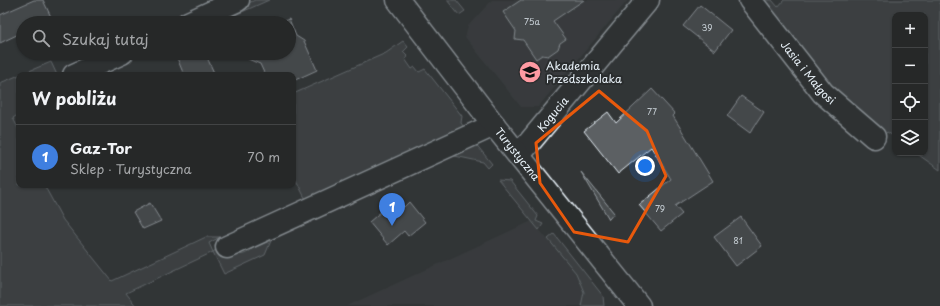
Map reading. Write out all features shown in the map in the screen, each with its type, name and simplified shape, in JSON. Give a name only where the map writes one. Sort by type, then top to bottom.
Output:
[{"type":"street","points":[[203,16],[238,0]]},
{"type":"street","name":"Turystyczna","points":[[398,0],[494,125],[639,306]]},
{"type":"street","name":"Kogucia","points":[[519,155],[648,0]]},
{"type":"street","name":"Jasia i Małgosi","points":[[750,0],[823,93],[874,137]]},
{"type":"street","points":[[81,72],[107,60]]},
{"type":"street","points":[[227,247],[494,125]]},
{"type":"highlighted area","points":[[599,91],[647,131],[666,176],[628,242],[574,232],[540,183],[536,143]]},
{"type":"shaded area","points":[[255,0],[269,0],[233,16],[221,16]]},
{"type":"shaded area","points":[[447,0],[456,0],[465,11],[459,15]]},
{"type":"shaded area","name":"Akademia Przedszkolaka","points":[[492,0],[628,0],[538,107],[521,107],[465,37],[468,26]]},
{"type":"shaded area","points":[[759,0],[772,0],[778,7],[784,0],[940,0],[940,170],[920,156],[928,156],[928,12],[892,12],[892,135],[887,132],[871,150],[880,135],[829,89]]},
{"type":"shaded area","points":[[403,41],[408,47],[403,52],[408,57],[405,59],[412,69],[415,67],[419,72],[425,69],[462,116],[461,123],[465,129],[315,197],[305,198],[296,180],[296,93],[386,53]]},
{"type":"shaded area","points":[[51,62],[56,72],[26,72]]},
{"type":"shaded area","points":[[16,76],[16,116],[13,118],[16,124],[16,188],[46,188],[63,220],[112,281],[206,237],[220,237],[209,243],[213,252],[126,293],[136,306],[0,306],[0,83]]},
{"type":"shaded area","points":[[475,143],[492,164],[488,168],[483,162],[450,155],[273,236],[265,255],[224,274],[213,252],[218,248],[231,253],[245,254],[254,247],[259,240]]},
{"type":"shaded area","points":[[581,172],[614,213],[609,219]]},
{"type":"shaded area","points":[[498,180],[510,181],[538,216],[536,221],[543,224],[539,230]]},
{"type":"shaded area","points":[[532,221],[576,273],[584,292],[581,306],[347,306]]},
{"type":"shaded area","points":[[554,234],[603,296],[604,306],[581,306],[584,292],[576,273],[548,239]]},
{"type":"building","points":[[34,0],[43,0],[51,16],[16,16],[16,35],[0,43],[0,15]]},
{"type":"building","points":[[521,0],[584,0],[553,21],[566,39],[560,43],[558,49],[548,56],[542,55],[536,59],[523,40],[515,39],[516,31],[503,12]]},
{"type":"building","points":[[700,5],[731,30],[715,51],[683,26]]},
{"type":"building","points":[[296,36],[304,41],[317,70],[296,80],[296,72],[264,72],[260,64],[250,60],[296,60]]},
{"type":"building","points":[[178,60],[208,60],[214,72],[183,72]]},
{"type":"building","points":[[652,89],[675,114],[673,116],[713,181],[675,206],[682,214],[661,231],[639,205],[671,179],[651,147],[618,174],[584,131],[608,112],[616,123]]},
{"type":"building","points":[[741,96],[764,112],[750,133],[727,116]]},
{"type":"building","points":[[397,198],[404,207],[409,202],[425,222],[408,236],[404,231],[388,245],[369,222]]},
{"type":"building","points":[[150,203],[161,221],[143,229],[133,212]]},
{"type":"building","points":[[741,217],[762,246],[736,266],[714,237]]},
{"type":"place","name":"Akademia Przedszkolaka","points":[[530,72]]},
{"type":"place","name":"Gaz-Tor","points":[[392,226]]}]
